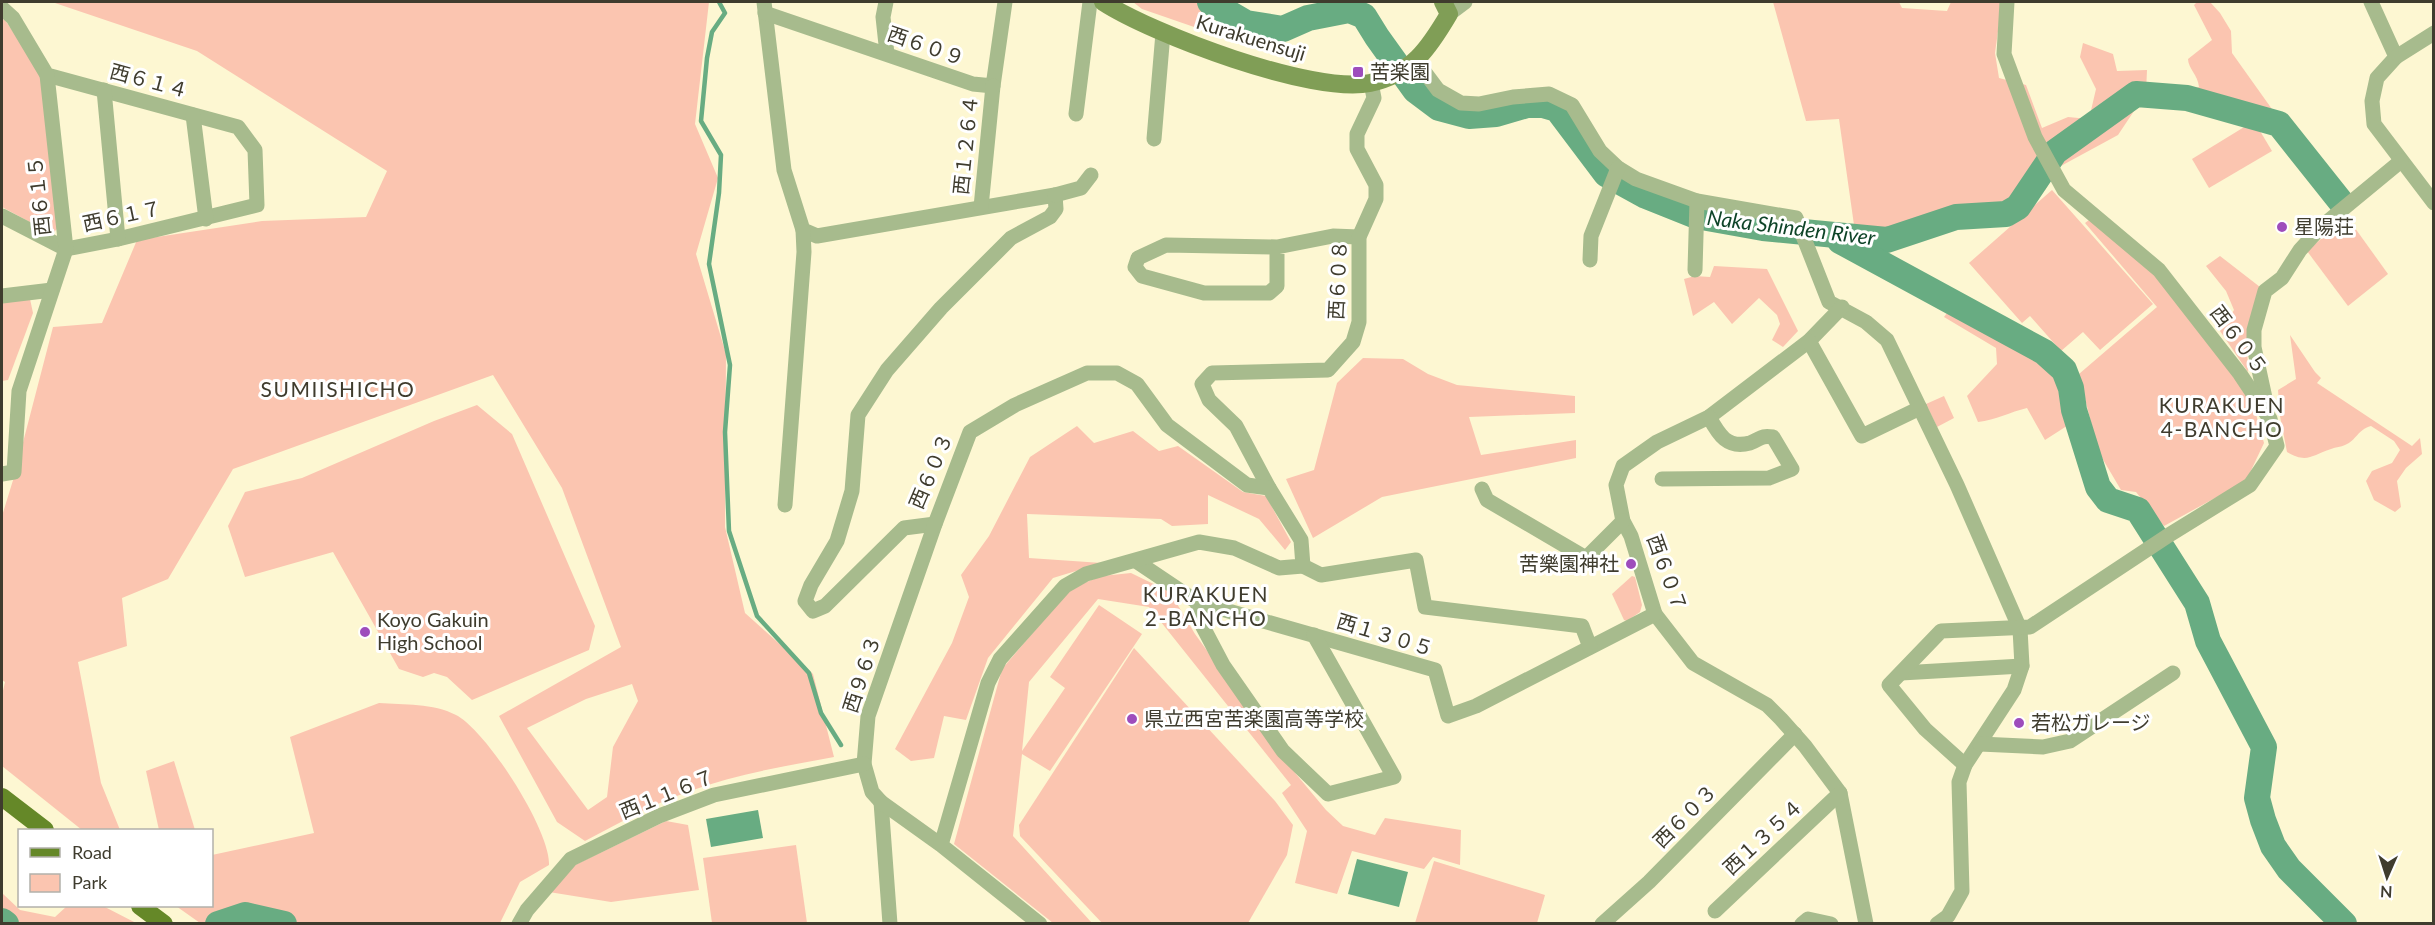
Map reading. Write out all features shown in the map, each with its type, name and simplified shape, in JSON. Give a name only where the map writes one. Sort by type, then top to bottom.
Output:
[{"type":"main road","points":[[2,796],[43,829]]},
{"type":"main road","points":[[142,907],[164,924]]},
{"type":"street","points":[[886,2],[883,16],[887,54]]},
{"type":"street","points":[[993,86],[1005,2]]},
{"type":"street","points":[[1076,114],[1090,2]]},
{"type":"street","name":"Kurakuensuji","points":[[1103,2],[1123,15],[1163,33],[1290,75],[1348,85],[1371,83],[1406,67]]},
{"type":"street","points":[[1466,2],[1446,8],[1406,67],[1461,103],[1479,104],[1513,97],[1549,94],[1572,105],[1615,176]]},
{"type":"street","name":"西６０５","points":[[2007,2],[2004,54],[2035,137],[2064,190],[2159,270],[2240,374],[2270,419],[2277,447],[2250,485],[2159,541],[2030,627],[2020,628]]},
{"type":"street","points":[[2371,2],[2396,57]]},
{"type":"street","points":[[764,7],[784,170],[803,230],[803,263],[785,505]]},
{"type":"street","name":"西６０９","points":[[764,7],[973,84],[993,86]]},
{"type":"street","points":[[2,9],[13,18],[47,75]]},
{"type":"street","points":[[1154,139],[1163,33]]},
{"type":"street","points":[[2433,33],[2396,57],[2378,78],[2372,101],[2374,124],[2433,203]]},
{"type":"street","name":"西６１４","points":[[47,75],[238,127],[255,150],[257,206]]},
{"type":"street","name":"西６１５","points":[[2,474],[14,472],[20,391],[66,249],[47,75]]},
{"type":"street","name":"西６０８","points":[[1269,488],[1236,426],[1209,400],[1202,384],[1212,373],[1328,370],[1353,342],[1359,322],[1359,237],[1376,199],[1376,185],[1357,149],[1357,134],[1374,98],[1371,83]]},
{"type":"street","name":"西１２６４","points":[[981,207],[993,86]]},
{"type":"street","points":[[104,90],[118,239]]},
{"type":"street","points":[[193,115],[206,219]]},
{"type":"street","points":[[2270,419],[2254,347],[2254,330],[2265,291],[2282,278],[2300,250],[2321,228],[2401,161]]},
{"type":"street","points":[[803,230],[817,236],[1054,195],[1081,188],[1091,175]]},
{"type":"street","points":[[1615,176],[1636,179],[1696,210],[1796,218],[1829,302],[1866,322],[1887,340],[1957,485],[2020,628],[2022,666],[2014,690],[1965,765],[1959,782],[1962,891],[1948,916],[1937,924]]},
{"type":"street","points":[[1590,260],[1591,236],[1615,176]]},
{"type":"street","name":"西６０３","points":[[1054,195],[1056,210],[1050,217],[1011,238],[940,308],[887,370],[858,414],[852,491],[837,541],[811,585],[805,601],[813,611],[825,606],[904,528],[935,524],[970,432],[1015,405],[1087,374],[1118,373],[1137,384],[1167,425],[1247,485],[1269,488]]},
{"type":"street","name":"西６１７","points":[[2,216],[66,249],[257,206]]},
{"type":"street","points":[[1695,270],[1696,210]]},
{"type":"street","points":[[1277,247],[1277,286],[1269,293],[1204,293],[1142,276],[1135,267],[1138,258],[1166,245],[1277,247],[1333,236],[1359,237]]},
{"type":"street","points":[[2,296],[52,290]]},
{"type":"street","name":"西６０７","points":[[1842,307],[1809,341],[1709,417],[1657,442],[1623,466],[1616,485],[1623,521],[1632,536],[1655,614],[1693,663],[1767,705],[1794,734],[1840,793],[1866,924]]},
{"type":"street","points":[[1809,341],[1862,436],[1920,408]]},
{"type":"street","points":[[1662,479],[1769,478],[1792,469],[1773,437],[1763,436],[1750,442],[1732,444],[1720,437],[1709,417]]},
{"type":"street","points":[[1269,488],[1300,540],[1304,566]]},
{"type":"street","points":[[1482,489],[1487,500],[1586,558],[1623,521]]},
{"type":"street","name":"西９６３","points":[[935,524],[868,716],[864,764],[872,792],[881,802],[940,845]]},
{"type":"street","points":[[1040,924],[940,845],[988,683],[1000,659],[1065,586],[1086,574],[1199,542],[1234,548],[1279,568],[1304,566],[1321,575],[1416,560],[1425,607],[1582,626],[1590,647]]},
{"type":"street","name":"西１３０５","points":[[1136,561],[1197,602],[1435,670],[1448,716],[1476,706],[1655,614]]},
{"type":"street","points":[[1197,602],[1203,627],[1223,665],[1283,751],[1328,794],[1394,777],[1314,635]]},
{"type":"street","points":[[1965,765],[1926,729],[1888,685],[1941,631],[2020,628]]},
{"type":"street","points":[[1901,674],[2022,666]]},
{"type":"street","points":[[1980,744],[2043,747],[2070,741],[2173,673]]},
{"type":"street","name":"西６０３","points":[[1602,924],[1649,882],[1794,734]]},
{"type":"street","name":"西１１６７","points":[[519,924],[527,910],[571,859],[659,816],[714,795],[864,764]]},
{"type":"street","name":"西１３５４","points":[[1715,911],[1840,793]]},
{"type":"street","points":[[881,802],[890,924]]},
{"type":"street","points":[[1802,924],[1808,919],[1831,924]]},
{"type":"green space","points":[[52,2],[709,2],[695,124],[718,178],[696,254],[726,354],[725,527],[745,613],[813,674],[834,757],[761,771],[707,785],[649,808],[585,841],[557,822],[499,716],[621,647],[562,488],[493,375],[233,469],[168,579],[122,598],[127,646],[78,662],[101,783],[120,829],[81,829],[2,766],[2,695],[5,682],[2,680],[2,516],[53,327],[102,323],[137,240],[262,221],[366,217],[387,171],[197,51]],"holes":[[[632,684],[638,701],[613,747],[607,797],[588,810],[527,728],[586,699]]]},
{"type":"green space","points":[[1133,2],[1199,2],[1204,8],[1197,28],[1142,9]]},
{"type":"green space","points":[[1773,2],[1899,2],[1902,8],[1947,11],[1951,2],[2002,2],[1995,53],[1999,78],[2026,85],[2042,128],[2068,117],[2089,119],[2096,89],[2080,57],[2083,43],[2113,54],[2117,71],[2147,70],[2146,93],[2118,135],[2059,167],[2045,190],[1912,242],[1854,225],[1839,119],[1806,121]]},
{"type":"green space","points":[[2197,2],[2210,2],[2220,13],[2231,31],[2232,53],[2279,119],[2181,92],[2199,87],[2188,59],[2212,40],[2194,5]]},
{"type":"green space","points":[[2,19],[5,20],[42,74],[58,228],[52,234],[2,207]]},
{"type":"green space","points":[[2254,121],[2272,151],[2209,188],[2192,159]]},
{"type":"green space","points":[[2052,190],[2153,304],[2100,350],[2083,332],[2061,351],[2030,316],[2022,323],[1969,263]]},
{"type":"green space","points":[[2347,217],[2388,274],[2348,306],[2307,251]]},
{"type":"green space","points":[[2089,220],[2160,278],[2252,400],[2264,443],[2246,481],[2164,526],[2136,492],[2121,490],[2098,451],[2079,374],[2157,307],[2085,223]]},
{"type":"green space","points":[[2220,256],[2260,287],[2247,343],[2248,372],[2220,331],[2234,310],[2226,291],[2206,266]]},
{"type":"green space","points":[[1714,266],[1767,269],[1798,331],[1783,347],[1772,340],[1780,324],[1777,315],[1759,298],[1732,324],[1714,302],[1693,316],[1684,279],[1695,276],[1710,277]]},
{"type":"green space","points":[[30,299],[33,313],[8,380],[2,381],[2,302]]},
{"type":"green space","points":[[1950,309],[2034,350],[2058,371],[2073,422],[2045,440],[2027,408],[1978,422],[1967,396],[1997,364],[1996,348],[1944,317]]},
{"type":"green space","points":[[2290,335],[2321,378],[2317,383],[2412,446],[2420,438],[2422,454],[2406,468],[2397,481],[2401,507],[2395,512],[2374,500],[2366,481],[2372,471],[2392,463],[2400,450],[2394,441],[2371,426],[2345,445],[2309,457],[2294,456],[2287,452],[2278,390],[2296,379]]},
{"type":"green space","points":[[1363,358],[1403,359],[1428,374],[1457,385],[1575,396],[1575,413],[1469,417],[1481,455],[1576,440],[1576,458],[1382,497],[1313,538],[1286,479],[1314,470],[1337,383]]},
{"type":"green space","points":[[1944,396],[1954,418],[1937,427],[1926,404]]},
{"type":"green space","points":[[477,405],[512,434],[595,626],[589,650],[472,700],[447,677],[434,673],[423,677],[399,669],[333,552],[245,577],[228,526],[245,492],[302,478]]},
{"type":"green space","points":[[1077,426],[1094,443],[1133,431],[1159,451],[1178,446],[1243,492],[1266,496],[1291,542],[1285,550],[1259,519],[1208,495],[1208,524],[1172,526],[1161,519],[1027,514],[1029,558],[1102,563],[1053,578],[988,658],[966,720],[944,716],[934,758],[911,761],[895,749],[952,643],[969,597],[961,575],[989,536],[1030,457]]},
{"type":"green space","points":[[1131,573],[1170,592],[1195,634],[1296,774],[1326,810],[1343,826],[1375,835],[1385,818],[1461,830],[1460,865],[1433,857],[1424,869],[1352,851],[1337,894],[1295,883],[1307,831],[1282,793],[1291,785],[1149,607],[1098,599],[1029,682],[1022,751],[1065,688],[1050,677],[1099,605],[1142,634],[1050,771],[1022,754],[1013,836],[1092,923],[1053,923],[954,844],[1002,669],[1071,588],[1102,576]]},
{"type":"green space","points":[[1632,576],[1635,577],[1642,605],[1640,612],[1627,621],[1624,620],[1612,594]]},
{"type":"green space","points":[[1134,648],[1275,801],[1293,825],[1287,855],[1248,923],[1102,923],[1020,836],[1019,825]]},
{"type":"green space","points":[[379,703],[428,706],[456,715],[484,740],[515,783],[540,829],[547,849],[549,865],[520,882],[500,923],[200,923],[177,907],[213,907],[213,855],[314,833],[290,737]]},
{"type":"green space","points":[[174,761],[195,829],[159,829],[146,771]]},
{"type":"green space","points":[[666,821],[688,825],[699,890],[611,902],[549,892],[575,865]]},
{"type":"green space","points":[[796,845],[807,923],[712,923],[703,858]]},
{"type":"green space","points":[[1434,861],[1545,895],[1537,923],[1415,923]]},
{"type":"green space","points":[[2,893],[20,910],[55,917],[66,907],[105,907],[136,923],[2,923]]},
{"type":"shaded area","points":[[758,810],[763,838],[711,847],[706,819]]},
{"type":"shaded area","points":[[1357,859],[1408,872],[1399,907],[1348,894]]},
{"type":"waterway","points":[[719,2],[725,13],[712,32],[701,121],[721,155],[719,193],[709,264],[730,365],[725,432],[729,531],[757,616],[809,673],[821,713],[841,745]]},
{"type":"waterway","name":"Naka Shinden River","points":[[1210,2],[1246,23],[1283,29],[1308,18],[1349,10],[1364,16],[1415,90],[1439,108],[1469,116],[1496,114],[1527,105],[1543,105],[1557,109],[1606,174],[1646,196],[1696,216],[1763,228],[1887,240],[1956,217],[2006,214],[2018,207],[2055,152],[2136,94],[2187,98],[2279,124],[2341,202]]},
{"type":"waterway","points":[[1840,241],[2044,352],[2064,370],[2098,487],[2108,500],[2138,510],[2197,603],[2208,641],[2264,747],[2257,798],[2273,846],[2289,869],[2344,924]]},
{"type":"waterway","points":[[218,924],[245,915],[284,924]]},
{"type":"waterway","points":[[2,921],[6,924]]},
{"type":"place","name":"苦楽園","points":[[1358,72]]},
{"type":"place","name":"星陽荘","points":[[2282,227]]},
{"type":"place","name":"苦樂園神社","points":[[1631,564]]},
{"type":"place","name":"Koyo Gakuin High School","points":[[365,632]]},
{"type":"place","name":"県立西宮苦楽園高等学校","points":[[1132,719]]},
{"type":"place","name":"若松ガレージ","points":[[2019,723]]},
{"type":"district","name":"SUMIISHICHO","points":[[338,390]]},
{"type":"district","name":"KURAKUEN 4-BANCHO","points":[[2222,418]]},
{"type":"district","name":"KURAKUEN 2-BANCHO","points":[[1206,607]]}]
